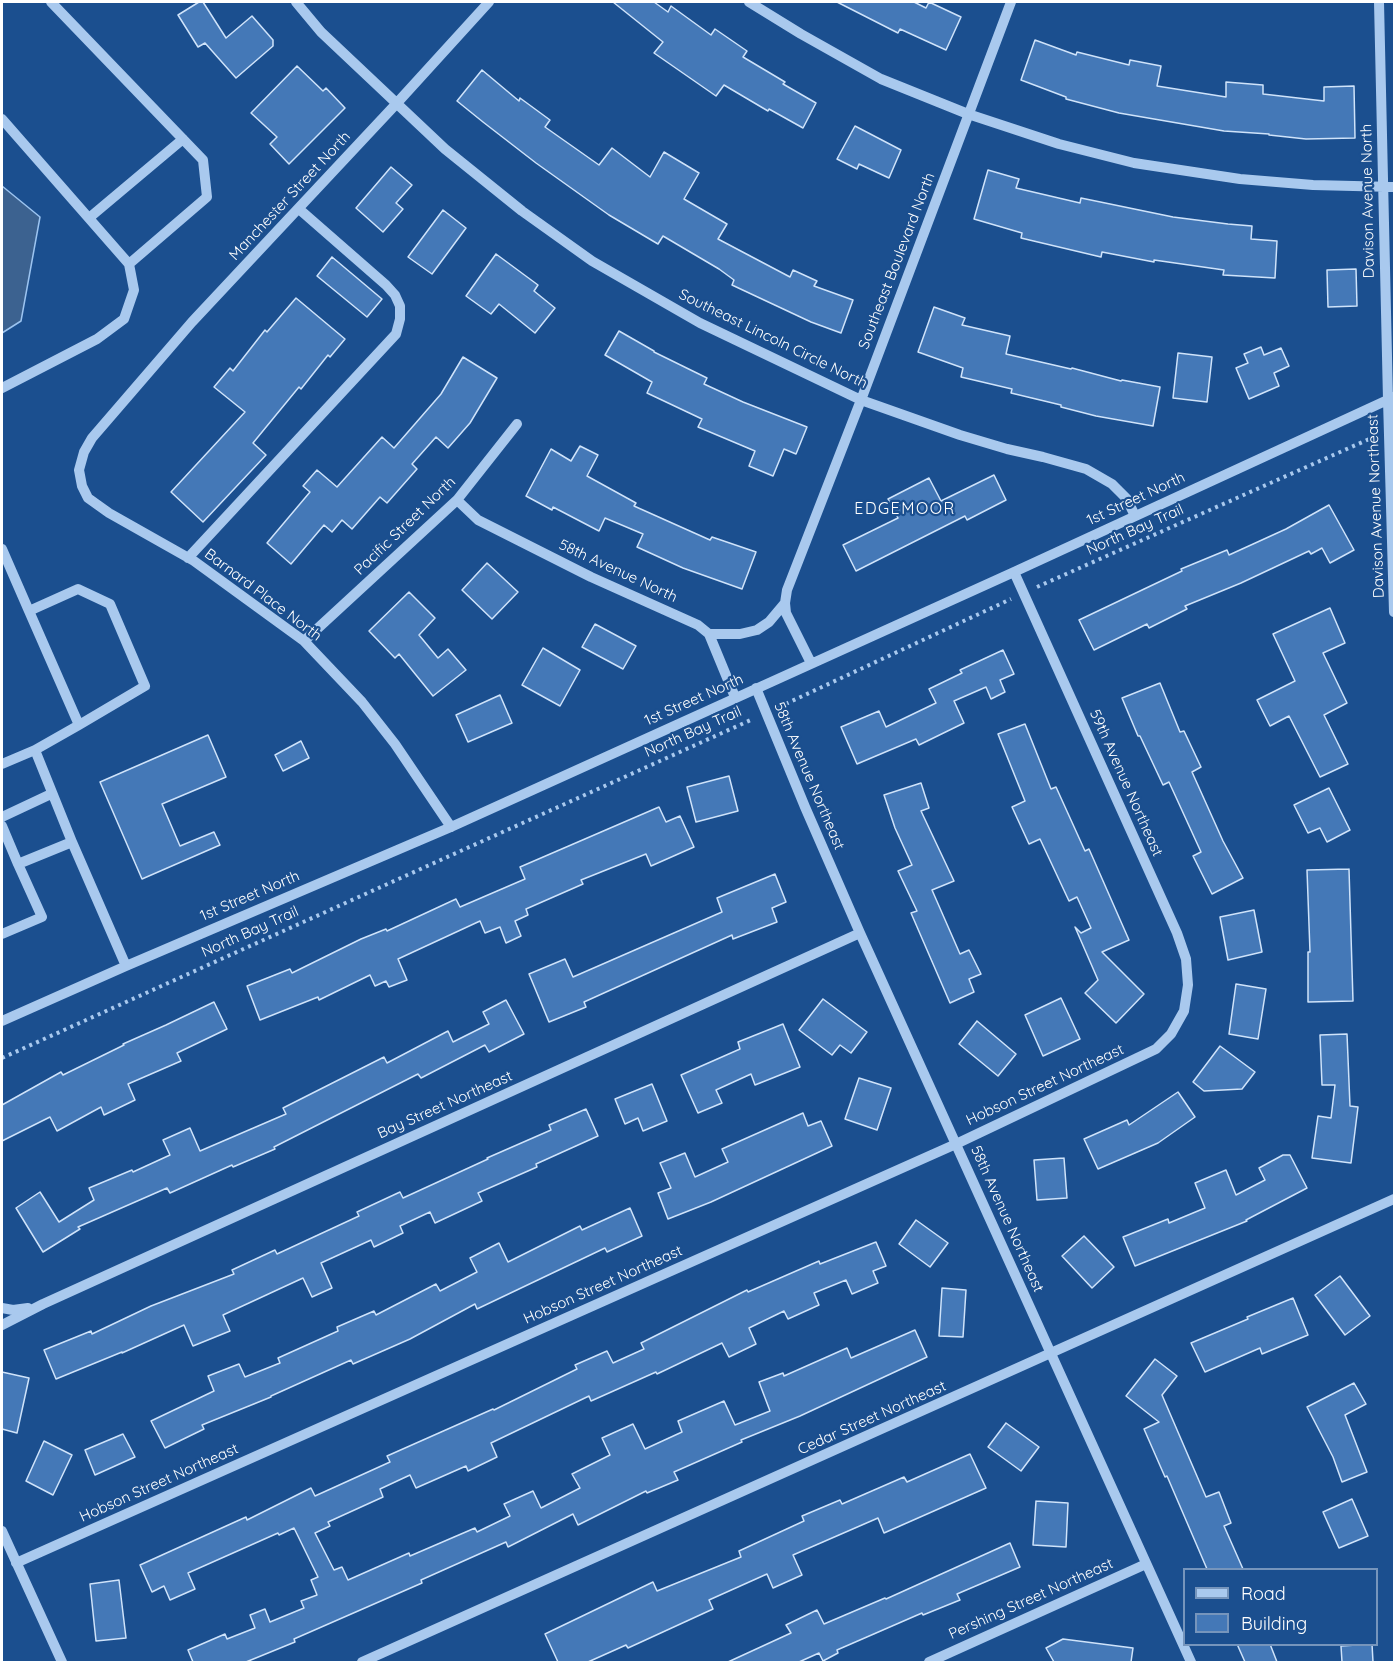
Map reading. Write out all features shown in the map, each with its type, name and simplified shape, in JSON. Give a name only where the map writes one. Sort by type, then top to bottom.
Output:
[{"type":"street","points":[[51,2],[203,160],[207,197],[129,264]]},
{"type":"street","name":"Southeast Lincoln Circle North","points":[[296,2],[321,32],[445,149],[522,211],[592,261],[700,323],[861,400],[988,444],[1086,469],[1112,484],[1127,499],[1135,516]]},
{"type":"street","name":"Manchester Street North","points":[[115,413],[192,322],[489,2]]},
{"type":"street","points":[[749,2],[881,79],[968,114],[1059,144],[1134,163],[1240,179],[1313,185],[1395,187]]},
{"type":"street","name":"Southeast Boulevard North","points":[[785,603],[787,590],[1011,2]]},
{"type":"street","name":"Davison Avenue North","points":[[1379,2],[1383,188],[1390,298],[1391,398]]},
{"type":"street","points":[[2,119],[129,264],[134,290],[123,319],[98,339],[2,388]]},
{"type":"street","points":[[89,218],[183,139]]},
{"type":"street","points":[[188,558],[396,334],[400,319],[400,306],[395,294],[298,209]]},
{"type":"street","name":"Davison Avenue Northeast","points":[[1391,398],[1389,431],[1395,612]]},
{"type":"street","name":"1st Street North","points":[[2,1021],[451,827],[1391,398]]},
{"type":"street","name":"Barnard Place North","points":[[115,413],[92,438],[84,453],[79,471],[82,486],[88,498],[109,513],[188,558],[304,641],[362,702],[395,744],[451,827]]},
{"type":"street","name":"Pacific Street North","points":[[304,641],[457,500],[517,424]]},
{"type":"street","name":"58th Avenue North","points":[[457,500],[478,520],[582,572],[698,625],[709,634]]},
{"type":"street","points":[[2,549],[79,725]]},
{"type":"street","name":"59th Avenue Northeast","points":[[1014,572],[1177,933],[1186,959],[1188,985],[1184,1011]]},
{"type":"street","points":[[2,765],[35,750],[145,686],[110,604],[78,589],[29,611]]},
{"type":"street","points":[[735,697],[709,634],[740,634],[757,630],[769,622],[785,603]]},
{"type":"street","points":[[785,603],[786,613],[811,663]]},
{"type":"street","name":"58th Avenue Northeast","points":[[756,688],[860,933],[1183,1645]]},
{"type":"street","points":[[35,750],[51,794],[126,966]]},
{"type":"street","points":[[2,817],[51,794]]},
{"type":"street","points":[[2,826],[42,917],[2,934]]},
{"type":"street","points":[[18,864],[72,842]]},
{"type":"street","name":"Bay Street Northeast","points":[[2,1325],[43,1304],[860,933]]},
{"type":"street","name":"Hobson Street Northeast","points":[[16,1563],[956,1144],[1156,1049],[1172,1034],[1184,1011]]},
{"type":"street","name":"Cedar Street Northeast","points":[[362,1662],[1395,1199]]},
{"type":"street","name":"Bay Street Northeast","points":[[2,1308],[24,1309],[43,1304]]},
{"type":"street","points":[[2,1531],[62,1662]]},
{"type":"street","name":"Pershing Street Northeast","points":[[929,1662],[1146,1564]]},
{"type":"street","name":"58th Avenue Northeast","points":[[1184,1646],[1191,1662]]},
{"type":"path","name":"North Bay Trail","points":[[2,1058],[765,713],[1024,593],[1389,431]]},
{"type":"water","points":[[2,186],[40,217],[21,321],[2,333]]},
{"type":"building","points":[[199,2],[203,2],[226,38],[252,16],[273,40],[273,46],[236,78],[205,43],[198,47],[178,15]]},
{"type":"building","points":[[613,2],[654,2],[668,12],[671,6],[711,35],[715,29],[747,51],[743,57],[816,103],[803,128],[769,109],[768,111],[724,85],[716,96],[654,53],[663,42]]},
{"type":"building","points":[[837,2],[914,2],[926,8],[929,2],[961,17],[946,50],[900,29],[898,33]]},
{"type":"building","points":[[1035,40],[1076,55],[1077,52],[1129,65],[1130,60],[1161,66],[1157,86],[1226,97],[1226,82],[1263,85],[1263,94],[1324,101],[1324,87],[1354,86],[1355,138],[1306,139],[1224,131],[1119,113],[1066,99],[1066,97],[1021,80]]},
{"type":"building","points":[[297,66],[323,91],[326,88],[345,108],[289,164],[270,144],[277,137],[251,113]]},
{"type":"building","points":[[482,70],[519,101],[520,98],[550,120],[545,127],[599,165],[612,148],[650,177],[664,152],[699,173],[684,199],[727,224],[718,239],[790,277],[793,270],[817,281],[814,286],[853,300],[841,333],[811,322],[732,285],[734,280],[719,269],[663,236],[658,244],[609,215],[536,163],[457,101]]},
{"type":"building","points":[[855,126],[901,150],[889,178],[859,164],[857,169],[837,159]]},
{"type":"building","points":[[391,167],[412,185],[396,203],[403,209],[383,232],[356,208]]},
{"type":"building","points":[[988,170],[1019,179],[1016,188],[1080,203],[1081,198],[1173,217],[1252,226],[1251,239],[1277,241],[1275,278],[1223,275],[1224,270],[1154,260],[1154,262],[1102,252],[1101,257],[1021,238],[1022,233],[974,219]]},
{"type":"building","points":[[443,210],[466,228],[432,274],[408,257]]},
{"type":"building","points":[[496,254],[538,285],[534,291],[555,308],[535,333],[499,304],[491,314],[466,296]]},
{"type":"building","points":[[332,257],[382,299],[367,317],[317,276]]},
{"type":"building","points":[[1356,269],[1357,306],[1328,307],[1327,270]]},
{"type":"building","points":[[296,298],[345,339],[330,357],[328,355],[301,389],[299,387],[253,443],[266,455],[203,522],[171,492],[245,412],[214,387],[230,368],[233,371],[265,330],[267,332]]},
{"type":"building","points":[[934,307],[965,318],[962,325],[1010,336],[1006,354],[1121,381],[1160,387],[1153,426],[1096,416],[1011,393],[1012,389],[961,377],[963,368],[918,352]]},
{"type":"building","points":[[619,331],[654,352],[707,378],[704,384],[807,427],[796,454],[784,449],[773,476],[749,466],[755,451],[698,427],[702,419],[647,393],[652,382],[605,355]]},
{"type":"building","points":[[1261,347],[1264,355],[1281,348],[1289,366],[1274,373],[1279,386],[1249,399],[1236,368],[1248,363],[1244,354]]},
{"type":"building","points":[[1178,353],[1212,357],[1207,402],[1173,398]]},
{"type":"building","points":[[463,357],[497,378],[470,423],[448,448],[436,437],[412,464],[417,469],[387,503],[380,497],[352,529],[342,520],[332,532],[324,525],[291,564],[267,543],[310,492],[303,486],[317,470],[337,487],[382,437],[394,448],[441,394]]},
{"type":"building","points":[[580,446],[598,455],[587,476],[636,503],[634,506],[710,540],[712,537],[756,552],[742,589],[683,568],[637,547],[643,534],[605,518],[599,531],[526,496],[551,449],[571,461]]},
{"type":"building","points":[[994,475],[1006,500],[967,520],[965,516],[856,571],[843,545],[898,518],[888,499],[929,478],[941,501]]},
{"type":"building","points":[[1329,505],[1354,550],[1330,563],[1322,548],[1311,554],[1309,551],[1185,606],[1187,609],[1149,628],[1147,624],[1094,650],[1079,620],[1182,571],[1181,569],[1227,550],[1229,555],[1286,529]]},
{"type":"building","points":[[487,563],[518,592],[492,619],[462,590]]},
{"type":"building","points":[[409,592],[435,618],[419,635],[438,658],[448,649],[466,670],[433,696],[399,654],[395,658],[369,631]]},
{"type":"building","points":[[1330,608],[1345,643],[1323,653],[1347,703],[1324,715],[1348,764],[1320,777],[1289,716],[1270,726],[1257,700],[1295,681],[1273,634]]},
{"type":"building","points":[[595,624],[636,646],[623,669],[582,647]]},
{"type":"building","points":[[543,648],[580,670],[560,706],[522,685]]},
{"type":"building","points":[[1003,650],[1014,674],[1000,680],[1005,692],[991,699],[986,687],[954,701],[964,723],[919,745],[916,739],[857,764],[841,727],[879,711],[886,727],[936,703],[929,689],[962,673],[960,670]]},
{"type":"building","points":[[1160,683],[1180,732],[1184,731],[1201,767],[1192,772],[1223,841],[1243,878],[1212,894],[1193,856],[1201,852],[1169,782],[1163,785],[1122,698]]},
{"type":"building","points":[[500,695],[512,723],[468,742],[456,715]]},
{"type":"building","points":[[1025,724],[1051,789],[1056,787],[1085,851],[1089,849],[1129,940],[1102,952],[1144,994],[1116,1023],[1085,993],[1098,980],[1075,927],[1081,933],[1091,928],[1077,897],[1069,901],[1040,839],[1029,844],[1012,807],[1025,801],[998,734]]},
{"type":"building","points":[[208,735],[226,777],[162,804],[180,846],[214,832],[220,845],[142,879],[100,782]]},
{"type":"building","points":[[301,741],[309,758],[283,771],[275,755]]},
{"type":"building","points":[[729,776],[738,811],[696,822],[687,787]]},
{"type":"building","points":[[921,783],[929,808],[921,811],[954,881],[932,890],[960,954],[969,950],[981,974],[969,979],[974,992],[950,1003],[911,913],[917,911],[898,871],[912,865],[895,828],[884,795]]},
{"type":"building","points":[[1329,788],[1350,830],[1327,842],[1320,828],[1308,833],[1294,805]]},
{"type":"building","points":[[659,807],[666,822],[680,816],[694,847],[651,866],[646,854],[581,880],[583,884],[526,909],[528,915],[515,921],[521,936],[506,943],[500,927],[485,933],[480,921],[398,959],[407,980],[389,987],[386,981],[375,986],[370,975],[319,1000],[318,997],[260,1020],[247,986],[290,969],[292,973],[361,939],[386,929],[387,931],[456,899],[460,907],[525,879],[520,867]]},
{"type":"building","points":[[1349,869],[1353,1001],[1308,1002],[1308,952],[1310,952],[1307,870]]},
{"type":"building","points":[[775,874],[786,902],[772,908],[777,922],[733,939],[732,935],[584,1002],[586,1007],[549,1022],[529,974],[565,959],[573,977],[722,912],[717,898]]},
{"type":"building","points":[[1254,910],[1262,952],[1228,960],[1220,917]]},
{"type":"building","points":[[1236,984],[1266,989],[1258,1039],[1229,1034]]},
{"type":"building","points":[[1061,998],[1080,1039],[1043,1056],[1025,1015]]},
{"type":"building","points":[[823,999],[867,1032],[851,1053],[840,1045],[832,1055],[799,1030]]},
{"type":"building","points":[[506,1000],[524,1034],[489,1052],[485,1045],[421,1078],[418,1074],[274,1147],[275,1149],[233,1167],[232,1165],[170,1193],[167,1188],[78,1227],[80,1229],[43,1252],[16,1208],[40,1192],[59,1222],[94,1200],[89,1188],[170,1155],[163,1140],[190,1128],[200,1151],[286,1114],[283,1108],[384,1057],[387,1063],[448,1031],[453,1042],[489,1024],[483,1012]]},
{"type":"building","points":[[214,1002],[227,1029],[177,1053],[181,1061],[128,1084],[135,1100],[104,1115],[101,1107],[57,1131],[50,1117],[2,1141],[2,1105],[61,1072],[63,1075]]},
{"type":"building","points":[[977,1021],[1016,1054],[998,1076],[959,1044]]},
{"type":"building","points":[[783,1024],[800,1067],[755,1085],[751,1074],[716,1090],[722,1103],[698,1113],[681,1075],[740,1049],[738,1042]]},
{"type":"building","points":[[1347,1034],[1350,1106],[1358,1107],[1351,1163],[1312,1158],[1318,1116],[1331,1118],[1335,1085],[1322,1085],[1320,1035]]},
{"type":"building","points":[[1220,1046],[1255,1072],[1242,1089],[1204,1091],[1193,1082]]},
{"type":"building","points":[[859,1078],[891,1088],[877,1130],[845,1119]]},
{"type":"building","points":[[652,1084],[667,1121],[643,1131],[638,1118],[625,1124],[615,1099]]},
{"type":"building","points":[[1178,1092],[1195,1117],[1158,1143],[1098,1169],[1084,1139],[1127,1120],[1129,1125]]},
{"type":"building","points":[[586,1109],[598,1136],[536,1164],[537,1167],[478,1193],[482,1201],[435,1223],[430,1212],[400,1226],[403,1233],[374,1247],[371,1240],[321,1263],[332,1288],[312,1297],[303,1278],[223,1315],[230,1331],[193,1346],[184,1325],[56,1379],[44,1350],[91,1331],[92,1334],[151,1306],[234,1274],[232,1270],[275,1250],[277,1254],[359,1216],[357,1212],[400,1192],[403,1198],[551,1130],[549,1125]]},
{"type":"building","points":[[803,1113],[808,1126],[821,1121],[832,1146],[711,1202],[668,1219],[658,1193],[671,1188],[660,1163],[685,1153],[695,1177],[728,1162],[722,1149]]},
{"type":"building","points":[[1283,1155],[1290,1155],[1307,1188],[1247,1221],[1135,1266],[1123,1237],[1168,1219],[1169,1223],[1205,1208],[1195,1183],[1226,1170],[1236,1195],[1265,1180],[1259,1168]]},
{"type":"building","points":[[1064,1158],[1067,1198],[1037,1200],[1034,1160]]},
{"type":"building","points":[[630,1208],[642,1236],[607,1252],[605,1248],[477,1309],[475,1304],[410,1339],[353,1364],[351,1360],[271,1397],[202,1425],[204,1429],[165,1448],[151,1421],[214,1391],[208,1376],[239,1364],[245,1377],[280,1363],[278,1358],[338,1331],[337,1327],[374,1311],[376,1315],[436,1284],[440,1291],[477,1272],[470,1258],[499,1243],[508,1262],[580,1226],[582,1230]]},
{"type":"building","points":[[916,1220],[948,1243],[930,1267],[899,1244]]},
{"type":"building","points":[[1084,1236],[1114,1267],[1092,1288],[1062,1256]]},
{"type":"building","points":[[876,1242],[886,1266],[873,1271],[878,1283],[852,1294],[846,1280],[814,1293],[819,1305],[788,1319],[784,1311],[749,1328],[756,1344],[729,1357],[722,1343],[657,1374],[656,1372],[591,1401],[589,1396],[491,1443],[497,1457],[468,1471],[466,1466],[416,1488],[410,1475],[380,1489],[383,1497],[328,1522],[330,1526],[315,1533],[334,1570],[342,1567],[348,1580],[409,1553],[410,1556],[475,1528],[477,1532],[510,1516],[504,1504],[533,1491],[541,1508],[580,1488],[572,1474],[610,1455],[602,1438],[633,1424],[645,1449],[682,1432],[678,1421],[724,1401],[735,1425],[770,1411],[759,1382],[783,1373],[784,1376],[847,1348],[851,1358],[915,1330],[927,1357],[674,1472],[678,1480],[647,1493],[646,1491],[578,1525],[573,1514],[508,1547],[506,1542],[421,1580],[422,1583],[294,1639],[295,1642],[246,1662],[193,1662],[188,1650],[225,1634],[227,1639],[255,1628],[250,1615],[265,1609],[270,1622],[304,1608],[301,1601],[317,1595],[311,1580],[318,1577],[294,1528],[188,1573],[195,1589],[170,1600],[164,1586],[152,1592],[140,1565],[246,1517],[247,1520],[311,1488],[315,1496],[390,1462],[387,1456],[494,1410],[577,1369],[575,1365],[607,1351],[613,1363],[644,1349],[641,1343],[747,1290],[748,1292],[819,1261],[820,1264]]},
{"type":"building","points":[[1340,1276],[1370,1316],[1345,1335],[1315,1295]]},
{"type":"building","points":[[942,1288],[966,1290],[963,1337],[939,1336]]},
{"type":"building","points":[[1293,1298],[1308,1335],[1262,1354],[1260,1348],[1205,1372],[1191,1343]]},
{"type":"building","points":[[1155,1359],[1177,1376],[1162,1395],[1206,1497],[1219,1492],[1231,1523],[1224,1526],[1243,1568],[1207,1568],[1144,1429],[1159,1422],[1126,1396]]},
{"type":"building","points":[[2,1372],[29,1378],[17,1433],[2,1429]]},
{"type":"building","points":[[1354,1383],[1366,1404],[1345,1415],[1367,1472],[1342,1482],[1333,1457],[1307,1407]]},
{"type":"building","points":[[1006,1423],[1039,1447],[1021,1471],[988,1447]]},
{"type":"building","points":[[123,1434],[135,1457],[95,1475],[85,1450]]},
{"type":"building","points":[[44,1441],[72,1455],[53,1495],[26,1481]]},
{"type":"building","points":[[970,1454],[986,1488],[884,1533],[878,1518],[793,1555],[802,1575],[773,1588],[767,1574],[709,1600],[713,1609],[628,1648],[626,1645],[588,1662],[558,1662],[545,1634],[653,1582],[657,1591],[741,1557],[739,1551],[804,1521],[802,1516],[840,1500],[842,1504],[904,1477],[907,1482]]},
{"type":"building","points":[[1352,1499],[1368,1536],[1339,1548],[1323,1512]]},
{"type":"building","points":[[1036,1501],[1068,1503],[1066,1547],[1033,1545]]},
{"type":"building","points":[[1010,1543],[1020,1567],[957,1594],[960,1600],[923,1615],[922,1613],[837,1650],[838,1653],[823,1661],[819,1653],[799,1662],[728,1662],[791,1633],[786,1625],[817,1610],[824,1624],[886,1599]]},
{"type":"building","points":[[119,1580],[126,1638],[96,1641],[90,1584]]},
{"type":"building","points":[[1063,1639],[1133,1648],[1131,1662],[1054,1662],[1046,1648]]},
{"type":"building","points":[[1238,1646],[1271,1646],[1277,1662],[1245,1662]]},
{"type":"building","points":[[1341,1646],[1372,1646],[1373,1662],[1342,1662]]},
{"type":"district","name":"EDGEMOOR","points":[[905,509]]}]
